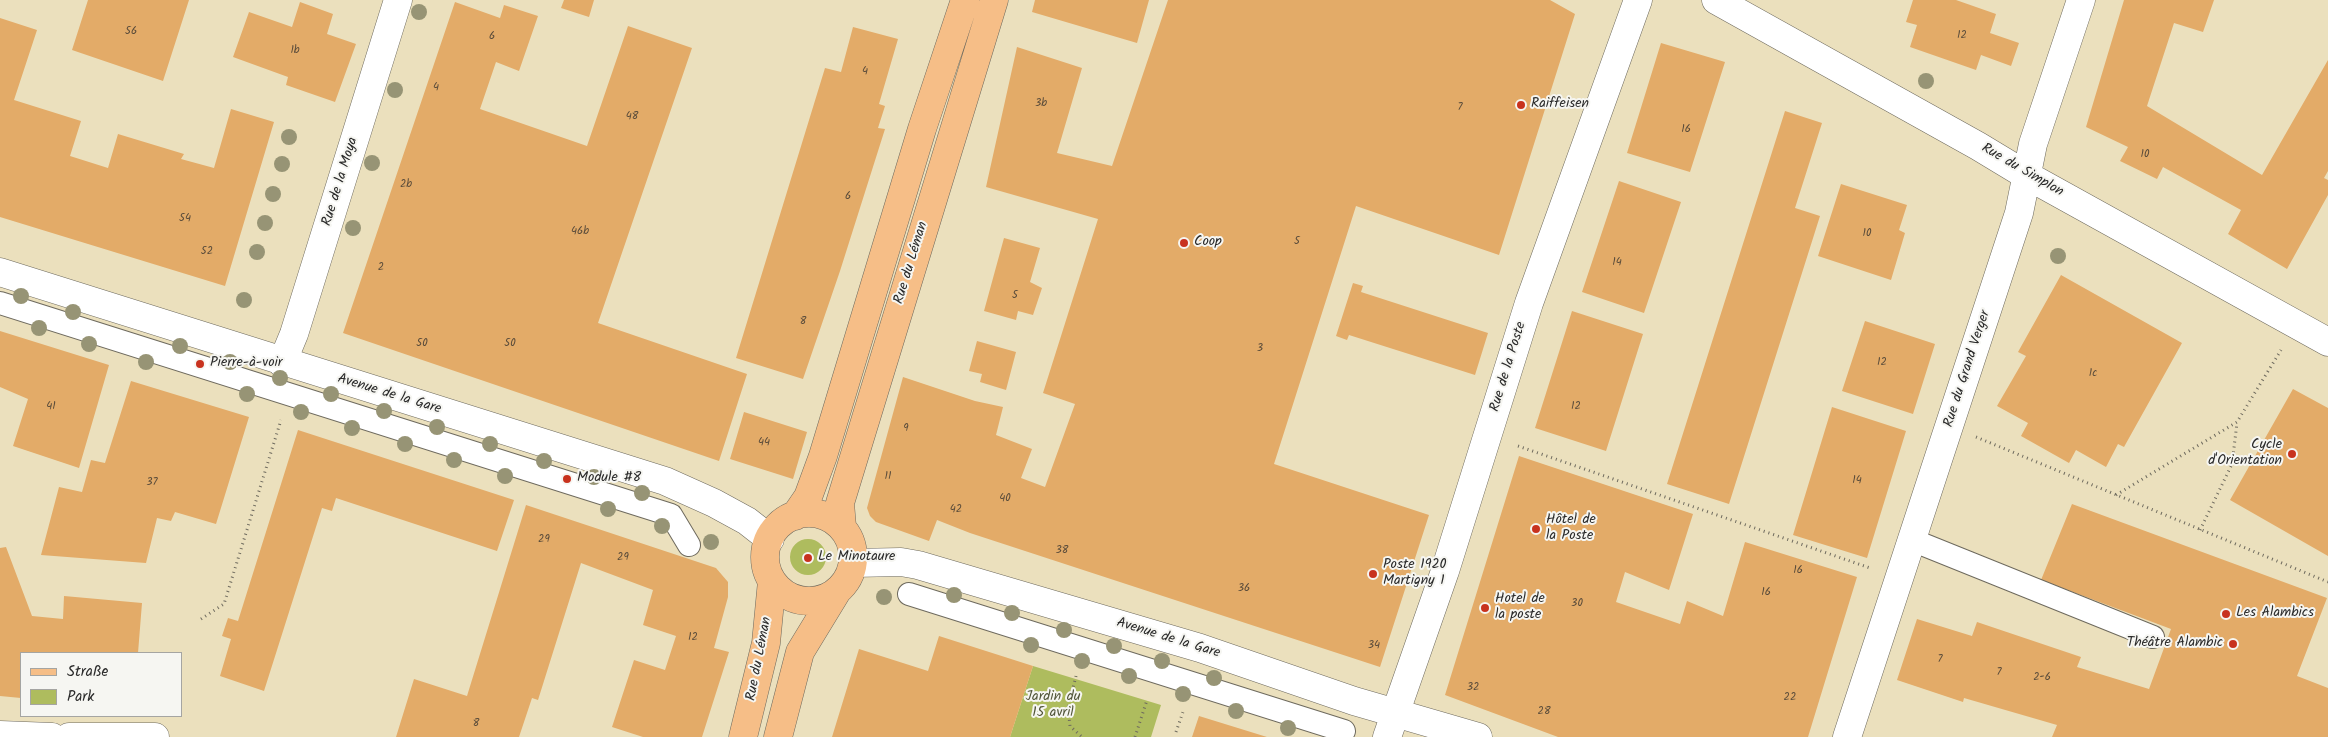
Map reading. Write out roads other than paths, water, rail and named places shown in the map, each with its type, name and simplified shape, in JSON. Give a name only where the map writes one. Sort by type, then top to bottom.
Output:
[{"type":"main road","points":[[795,516],[808,497],[823,456],[922,129],[965,0]]},
{"type":"main road","name":"Rue du Léman","points":[[842,527],[840,503],[994,0]]},
{"type":"main road","points":[[778,737],[800,652],[836,593],[848,579],[853,562],[851,543],[842,527],[826,516],[816,514],[795,516],[781,523],[770,539],[766,556],[772,581],[785,594],[801,600],[819,600],[836,593]]},
{"type":"main road","name":"Rue du Léman","points":[[743,737],[766,643],[772,581]]},
{"type":"street","name":"Rue de la Moya","points":[[282,362],[294,334],[398,0]]},
{"type":"street","name":"Rue de la Poste","points":[[1391,725],[1445,572],[1529,303],[1632,11],[1638,0]]},
{"type":"street","name":"Rue du Simplon","points":[[1716,0],[1978,146],[2026,175],[2328,342]]},
{"type":"street","name":"Rue du Grand Verger","points":[[1847,737],[2019,213],[2033,144],[2082,0]]},
{"type":"street","name":"Avenue de la Gare","points":[[0,272],[665,481],[714,503],[747,521],[770,539]]},
{"type":"street","points":[[0,303],[671,515],[689,545]]},
{"type":"street","points":[[1912,540],[2154,637]]},
{"type":"street","name":"Avenue de la Gare","points":[[853,562],[901,562],[918,565],[1200,648],[1391,725],[1478,737]]},
{"type":"street","points":[[909,594],[1344,731]]},
{"type":"street","points":[[0,735],[52,737]]},
{"type":"street","points":[[69,737],[155,737]]},
{"type":"place","name":"Raiffeisen","points":[[1521,105]]},
{"type":"place","name":"Coop","points":[[1184,243]]},
{"type":"place","name":"Pierre-à-voir","points":[[200,364]]},
{"type":"place","name":"Cycle d'Orientation","points":[[2292,454]]},
{"type":"place","name":"Module #8","points":[[567,479]]},
{"type":"place","name":"Hôtel de la Poste","points":[[1536,529]]},
{"type":"place","name":"Le Minotaure","points":[[808,558]]},
{"type":"place","name":"Poste 1920 Martigny 1","points":[[1373,574]]},
{"type":"place","name":"Hotel de la poste","points":[[1485,608]]},
{"type":"place","name":"Les Alambics","points":[[2226,614]]},
{"type":"place","name":"Théâtre Alambic","points":[[2233,644]]},
{"type":"park label","name":"Jardin du 15 avril","points":[[1053,706]]}]
